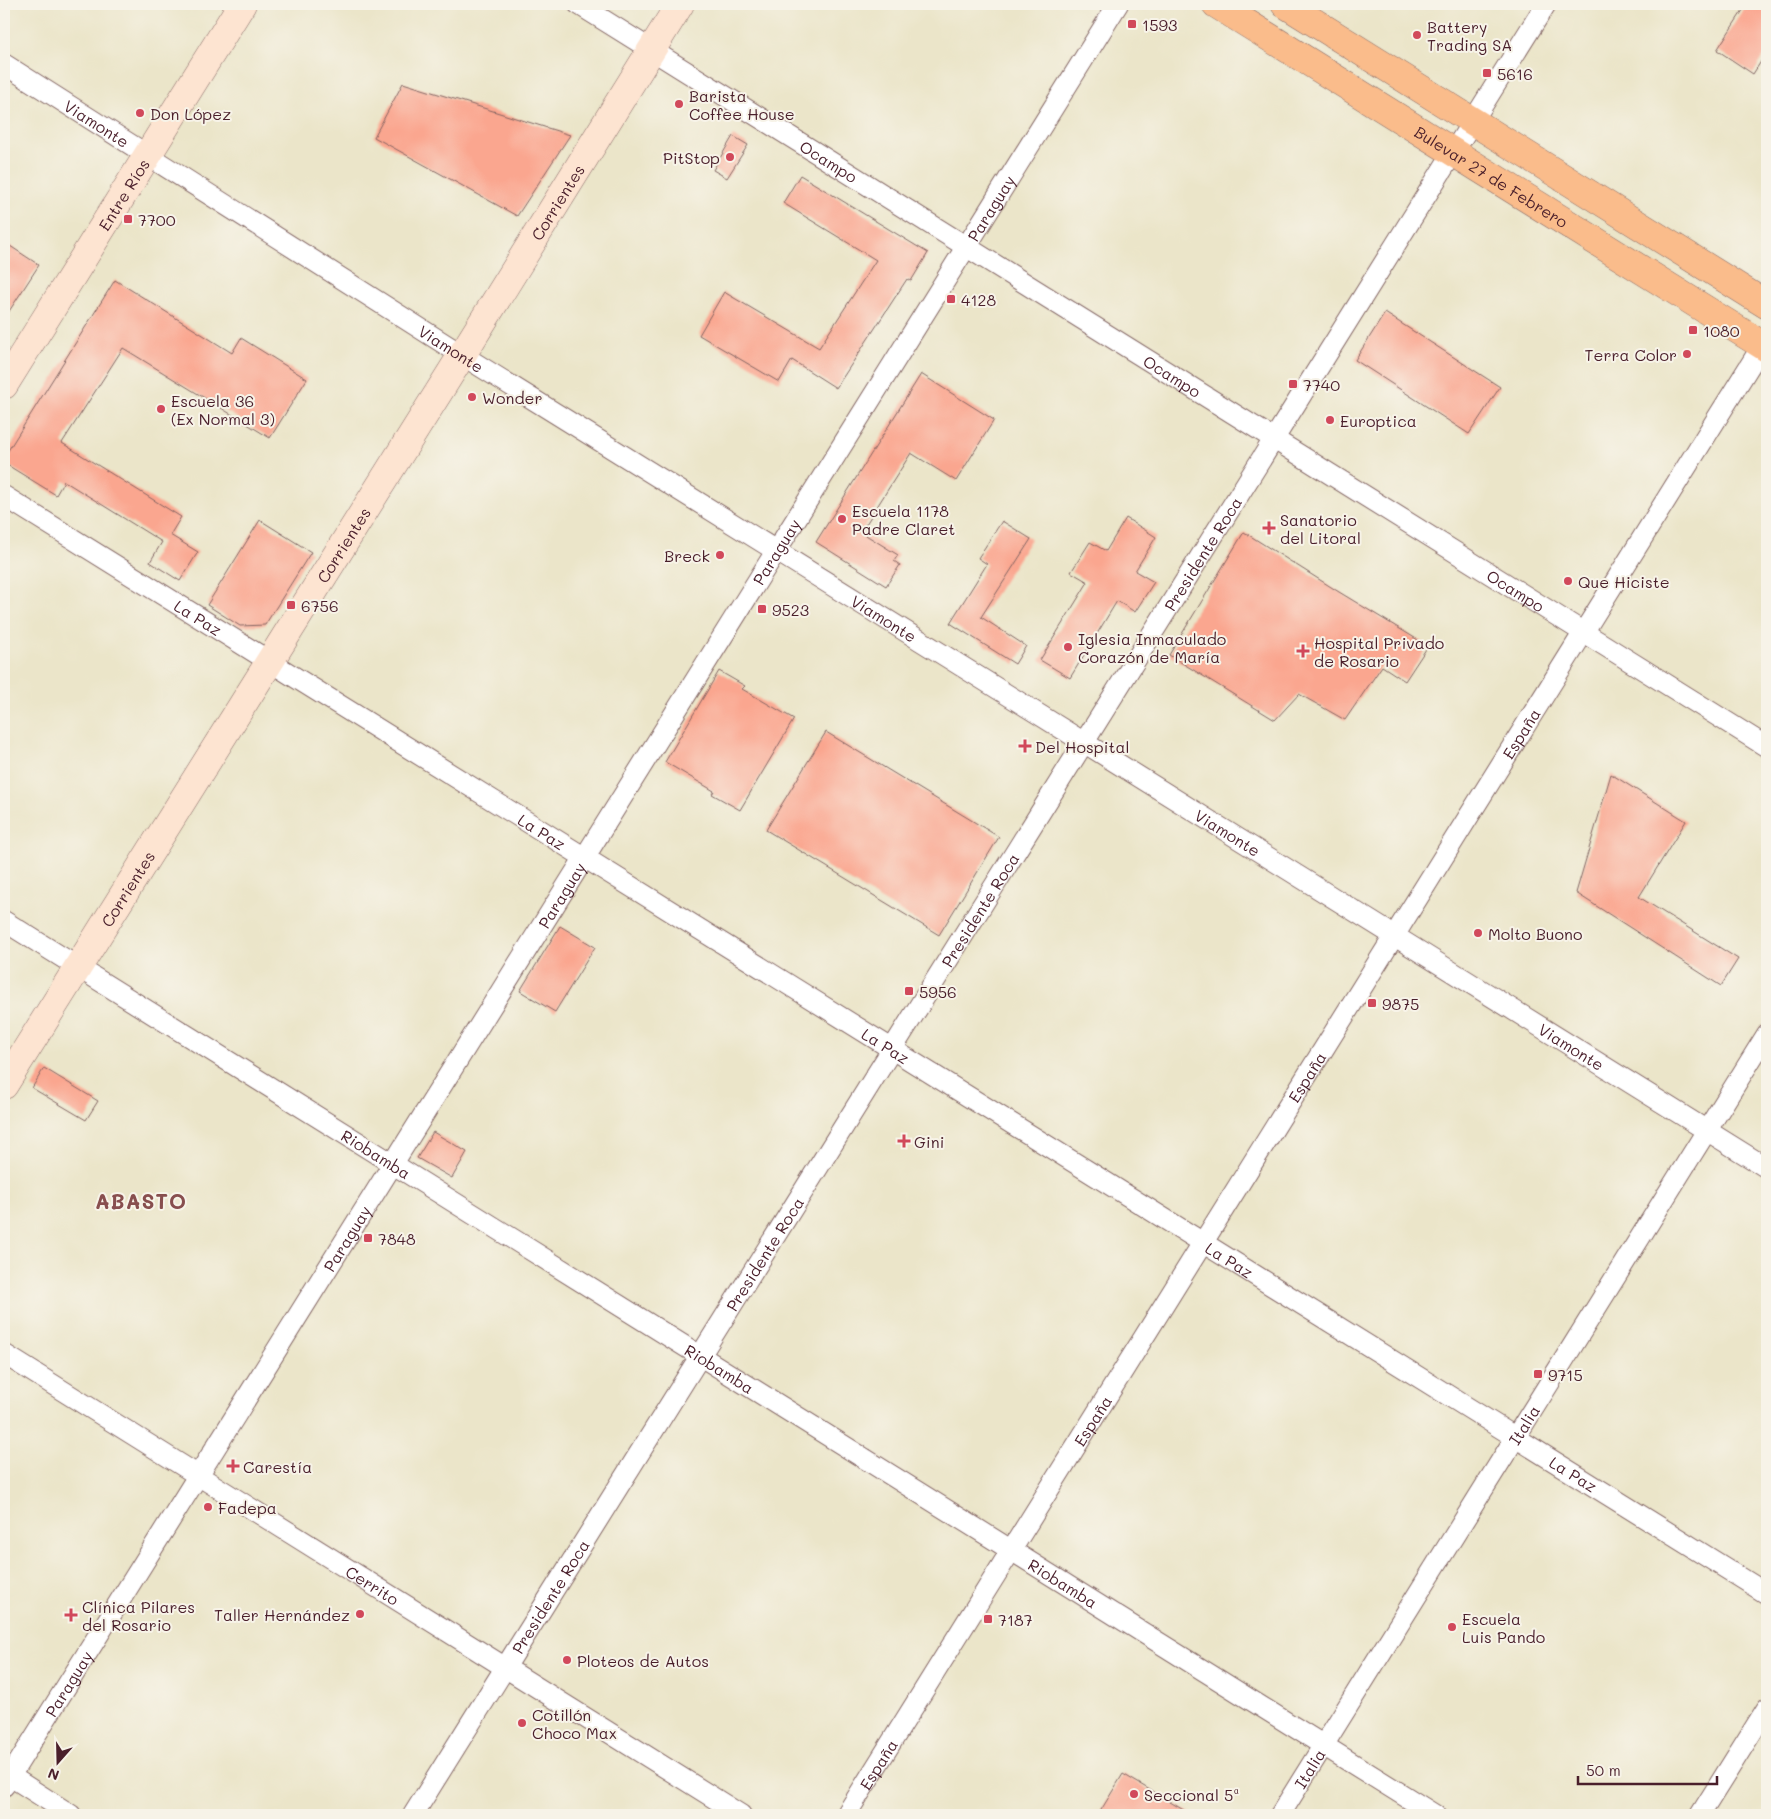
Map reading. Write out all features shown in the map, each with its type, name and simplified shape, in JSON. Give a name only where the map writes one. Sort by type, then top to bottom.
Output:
[{"type":"main road","name":"Entre Ríos","points":[[4,384],[242,4]]},
{"type":"main road","name":"Corrientes","points":[[4,1085],[680,4]]},
{"type":"main road","name":"Bulevar 27 de Febrero","points":[[1216,4],[1453,152],[1766,343]]},
{"type":"main road","points":[[1285,4],[1767,305]]},
{"type":"street","name":"Ocampo","points":[[578,4],[1767,747]]},
{"type":"street","name":"Paraguay","points":[[6,1778],[198,1476],[1118,4]]},
{"type":"street","name":"Presidente Roca","points":[[413,1815],[1546,4]]},
{"type":"street","name":"Viamonte","points":[[4,64],[462,355],[1767,1168]]},
{"type":"street","name":"España","points":[[846,1815],[1766,343]]},
{"type":"street","name":"La Paz","points":[[4,496],[1767,1594]]},
{"type":"street","name":"Riobamba","points":[[4,921],[1436,1815]]},
{"type":"street","name":"Italia","points":[[1280,1815],[1767,1034]]},
{"type":"street","name":"Cerrito","points":[[4,1354],[741,1815]]},
{"type":"street","points":[[1700,1815],[1767,1708]]},
{"type":"street","points":[[6,1778],[72,1815]]},
{"type":"building","points":[[1747,4],[1767,4],[1767,52],[1753,74],[1717,50]]},
{"type":"building","points":[[403,83],[570,135],[517,216],[374,137]]},
{"type":"building","name":"PitStop","points":[[733,136],[748,145],[727,178],[713,170]]},
{"type":"building","points":[[800,175],[928,253],[911,281],[907,279],[836,388],[792,360],[779,382],[699,335],[724,292],[819,348],[876,260],[783,203]]},
{"type":"building","points":[[4,242],[39,265],[4,319]]},
{"type":"building","points":[[115,280],[232,353],[241,338],[307,379],[270,438],[123,348],[62,443],[181,517],[170,535],[198,552],[180,581],[150,562],[162,542],[64,481],[56,495],[4,463],[4,457]]},
{"type":"building","points":[[1385,313],[1500,387],[1469,434],[1355,360]]},
{"type":"building","points":[[921,374],[994,420],[956,481],[911,453],[861,532],[898,555],[894,561],[900,565],[886,586],[816,542]]},
{"type":"building","points":[[1126,518],[1156,537],[1135,571],[1154,582],[1135,612],[1117,601],[1070,678],[1040,660],[1088,582],[1071,572],[1090,542],[1106,551]]},
{"type":"building","points":[[260,520],[311,552],[265,625],[240,626],[207,605]]},
{"type":"building","points":[[1002,521],[1031,539],[981,617],[1026,646],[1015,664],[950,623],[987,564],[978,558]]},
{"type":"building","name":"Hospital Privado de Rosario","points":[[1244,532],[1428,646],[1405,681],[1382,666],[1345,720],[1299,694],[1275,720],[1169,655]]},
{"type":"building","points":[[719,671],[745,686],[742,689],[794,719],[740,810],[712,794],[714,791],[665,762]]},
{"type":"building","points":[[826,732],[999,837],[939,935],[766,830]]},
{"type":"building","points":[[1611,774],[1686,821],[1639,897],[1738,959],[1721,986],[1576,893]]},
{"type":"building","points":[[560,926],[595,947],[555,1012],[520,991]]},
{"type":"building","points":[[44,1068],[98,1101],[86,1120],[32,1088]]},
{"type":"building","points":[[433,1132],[467,1152],[452,1178],[417,1158]]},
{"type":"building","name":"Seccional 5ª","points":[[1123,1774],[1192,1815],[1098,1815]]},
{"type":"place","name":"1593","points":[[1132,24]]},
{"type":"place","name":"Battery Trading SA","points":[[1417,35]]},
{"type":"place","name":"5616","points":[[1487,73]]},
{"type":"place","name":"Barista Coffee House","points":[[679,104]]},
{"type":"place","name":"Don López","points":[[140,113]]},
{"type":"place","name":"PitStop","points":[[730,157]]},
{"type":"place","name":"7700","points":[[128,219]]},
{"type":"place","name":"4128","points":[[951,299]]},
{"type":"place","name":"1080","points":[[1693,330]]},
{"type":"place","name":"Terra Color","points":[[1687,354]]},
{"type":"place","name":"7740","points":[[1293,384]]},
{"type":"place","name":"Wonder","points":[[472,397]]},
{"type":"place","name":"Escuela 36 (Ex Normal 3)","points":[[161,409]]},
{"type":"place","name":"Europtica","points":[[1330,420]]},
{"type":"place","name":"Escuela 1178 Padre Claret","points":[[842,519]]},
{"type":"place","name":"Sanatorio del Litoral","points":[[1269,528]]},
{"type":"place","name":"Breck","points":[[720,555]]},
{"type":"place","name":"Que Hiciste","points":[[1568,581]]},
{"type":"place","name":"6756","points":[[291,605]]},
{"type":"place","name":"9523","points":[[762,609]]},
{"type":"place","name":"Iglesia Inmaculado Corazón de María","points":[[1068,647]]},
{"type":"place","name":"Hospital Privado de Rosario","points":[[1303,651]]},
{"type":"place","name":"Del Hospital","points":[[1025,746]]},
{"type":"place","name":"Molto Buono","points":[[1478,933]]},
{"type":"place","name":"5956","points":[[909,991]]},
{"type":"place","name":"9875","points":[[1372,1003]]},
{"type":"place","name":"Gini","points":[[904,1141]]},
{"type":"place","name":"7848","points":[[368,1238]]},
{"type":"place","name":"9715","points":[[1538,1374]]},
{"type":"place","name":"Carestía","points":[[233,1466]]},
{"type":"place","name":"Fadepa","points":[[208,1507]]},
{"type":"place","name":"Taller Hernández","points":[[360,1614]]},
{"type":"place","name":"Clínica Pilares del Rosario","points":[[71,1615]]},
{"type":"place","name":"7187","points":[[988,1619]]},
{"type":"place","name":"Escuela Luis Pando","points":[[1452,1627]]},
{"type":"place","name":"Ploteos de Autos","points":[[567,1660]]},
{"type":"place","name":"Cotillón Choco Max","points":[[522,1723]]},
{"type":"place","name":"Seccional 5ª","points":[[1134,1794]]},
{"type":"district","name":"ABASTO","points":[[141,1200]]}]
